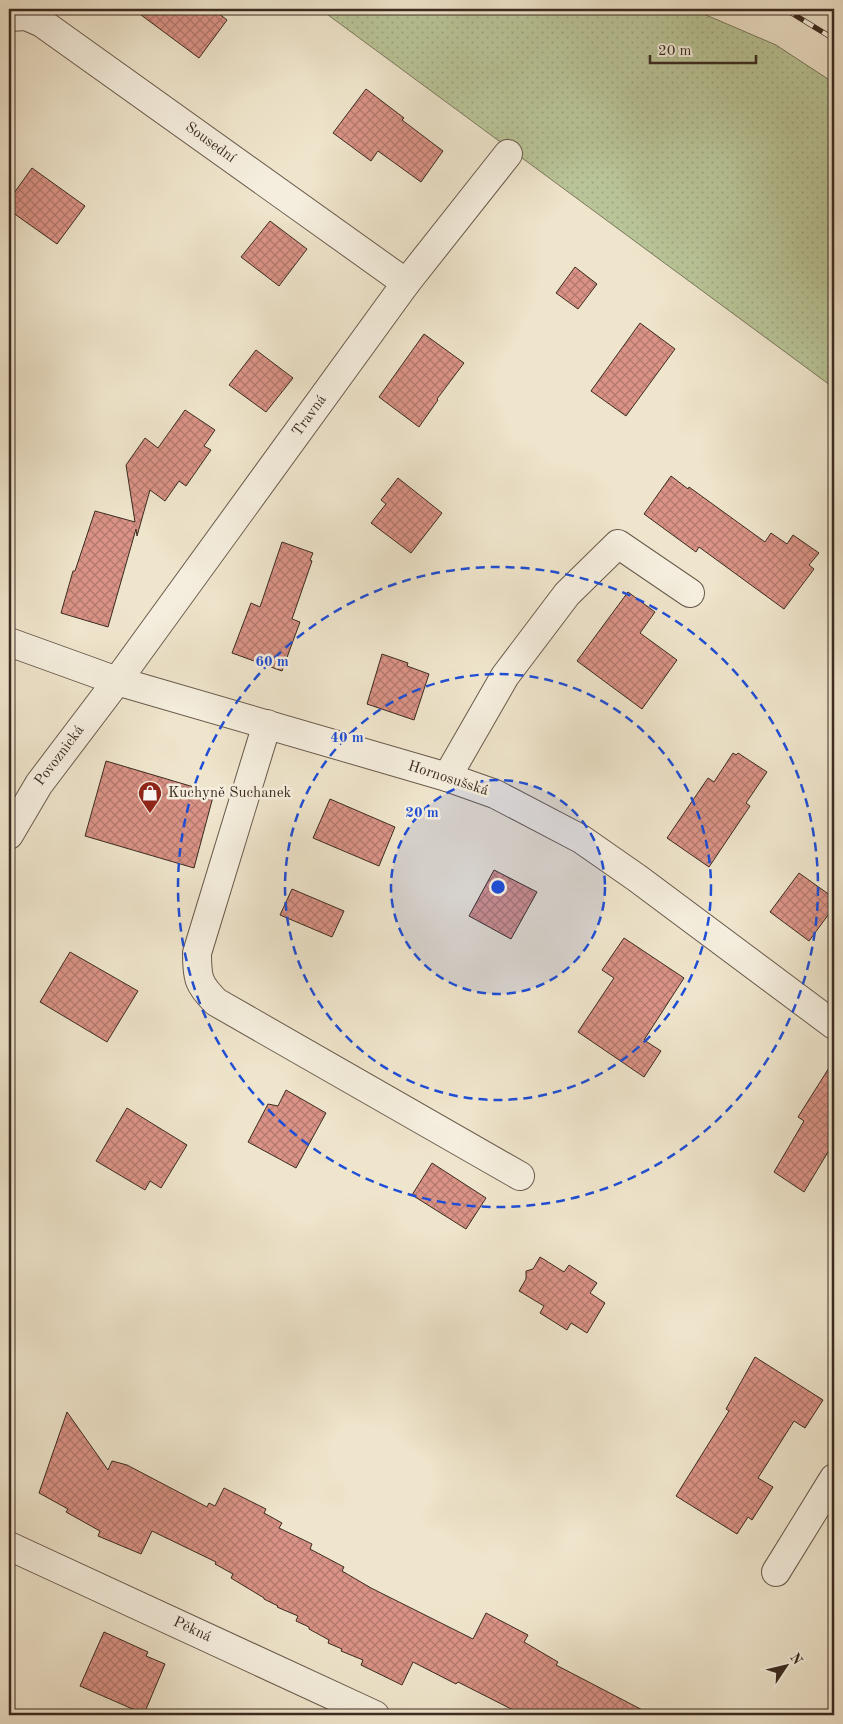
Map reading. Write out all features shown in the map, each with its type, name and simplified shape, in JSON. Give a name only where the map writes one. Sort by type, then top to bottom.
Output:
[{"type":"street","name":"Sousední","points":[[9,17],[26,16],[42,23],[406,283]]},
{"type":"street","name":"Travná","points":[[117,680],[406,283],[508,154]]},
{"type":"street","points":[[447,777],[505,676],[568,594],[618,544],[690,593]]},
{"type":"street","name":"Hornosušská","points":[[9,642],[117,680],[447,777],[496,794],[581,839],[637,878],[834,1025]]},
{"type":"street","name":"Povoznická","points":[[9,835],[39,784],[117,680]]},
{"type":"street","points":[[267,724],[197,953],[197,974],[204,990],[216,1002],[520,1176]]},
{"type":"street","points":[[776,1572],[834,1478]]},
{"type":"street","name":"Pěkná","points":[[9,1546],[375,1715]]},
{"type":"green space","points":[[320,9],[692,9],[776,45],[834,83],[834,388]]},
{"type":"building","points":[[133,9],[213,9],[227,20],[199,58]]},
{"type":"building","points":[[366,89],[404,118],[402,120],[443,151],[421,182],[378,151],[371,161],[333,133]]},
{"type":"building","points":[[32,168],[85,206],[57,244],[9,210],[9,200]]},
{"type":"building","points":[[270,221],[307,249],[279,286],[241,257]]},
{"type":"building","points":[[575,267],[597,284],[578,309],[556,293]]},
{"type":"building","points":[[640,323],[675,349],[626,416],[591,391]]},
{"type":"building","points":[[424,334],[464,363],[419,427],[379,397]]},
{"type":"building","points":[[256,350],[293,378],[266,412],[229,385]]},
{"type":"building","points":[[185,410],[215,430],[204,446],[211,450],[186,486],[179,481],[165,501],[150,490],[137,536],[136,529],[108,627],[61,613],[73,571],[75,571],[95,511],[135,522],[126,465],[145,438],[158,448]]},
{"type":"building","points":[[671,476],[765,542],[771,533],[787,544],[793,535],[819,553],[809,565],[814,569],[784,609],[699,547],[696,552],[644,514]]},
{"type":"building","points":[[398,478],[442,513],[411,553],[371,523],[386,504],[381,500]]},
{"type":"building","points":[[282,542],[313,553],[292,619],[300,622],[282,671],[232,653],[251,603],[260,607]]},
{"type":"building","points":[[628,592],[655,612],[640,633],[677,660],[642,709],[577,661]]},
{"type":"building","points":[[382,654],[408,663],[407,666],[429,674],[414,720],[367,704]]},
{"type":"building","points":[[733,753],[736,755],[738,753],[767,772],[746,803],[750,806],[709,867],[667,838],[708,778],[714,782]]},
{"type":"building","name":"Kuchyně Suchanek","points":[[106,761],[214,793],[194,868],[85,836]]},
{"type":"building","points":[[330,799],[395,827],[379,866],[313,838]]},
{"type":"building","points":[[494,870],[537,892],[511,939],[469,916]]},
{"type":"building","points":[[799,873],[834,898],[834,907],[809,941],[770,912]]},
{"type":"building","points":[[292,889],[344,911],[332,937],[280,915]]},
{"type":"building","points":[[624,938],[684,978],[644,1040],[661,1051],[644,1077],[578,1032],[614,978],[602,970]]},
{"type":"building","points":[[70,952],[138,991],[107,1042],[40,1002]]},
{"type":"building","points":[[834,1060],[834,1142],[804,1192],[774,1172],[804,1121],[798,1117]]},
{"type":"building","points":[[286,1090],[326,1113],[296,1168],[248,1142],[268,1104],[278,1106]]},
{"type":"building","points":[[127,1108],[187,1145],[161,1188],[150,1181],[145,1190],[96,1161]]},
{"type":"building","points":[[432,1163],[486,1198],[466,1229],[412,1195]]},
{"type":"building","points":[[540,1257],[564,1272],[569,1265],[597,1283],[590,1293],[605,1303],[587,1333],[571,1323],[567,1330],[540,1313],[544,1306],[519,1291],[526,1279],[526,1271],[533,1269]]},
{"type":"building","points":[[755,1357],[823,1400],[805,1428],[794,1421],[758,1478],[773,1487],[752,1520],[748,1517],[737,1534],[676,1496],[729,1411],[726,1409]]},
{"type":"building","points":[[67,1412],[108,1470],[112,1461],[127,1465],[207,1507],[209,1503],[215,1506],[224,1488],[266,1509],[264,1513],[282,1523],[279,1528],[312,1544],[310,1549],[344,1567],[342,1571],[371,1588],[473,1639],[486,1613],[528,1635],[524,1642],[558,1662],[556,1665],[652,1715],[523,1715],[458,1682],[456,1684],[413,1662],[402,1685],[361,1665],[363,1660],[341,1651],[342,1649],[328,1643],[329,1640],[296,1621],[298,1616],[277,1607],[231,1578],[233,1574],[215,1564],[216,1562],[152,1531],[141,1554],[98,1536],[100,1531],[66,1512],[68,1509],[39,1493]]},
{"type":"building","points":[[104,1632],[148,1652],[146,1656],[165,1664],[144,1714],[80,1686]]},
{"type":"railway","points":[[785,9],[834,39]]},
{"type":"railway","points":[[825,9],[834,14]]},
{"type":"place","name":"Kuchyně Suchanek","points":[[150,814]]}]
